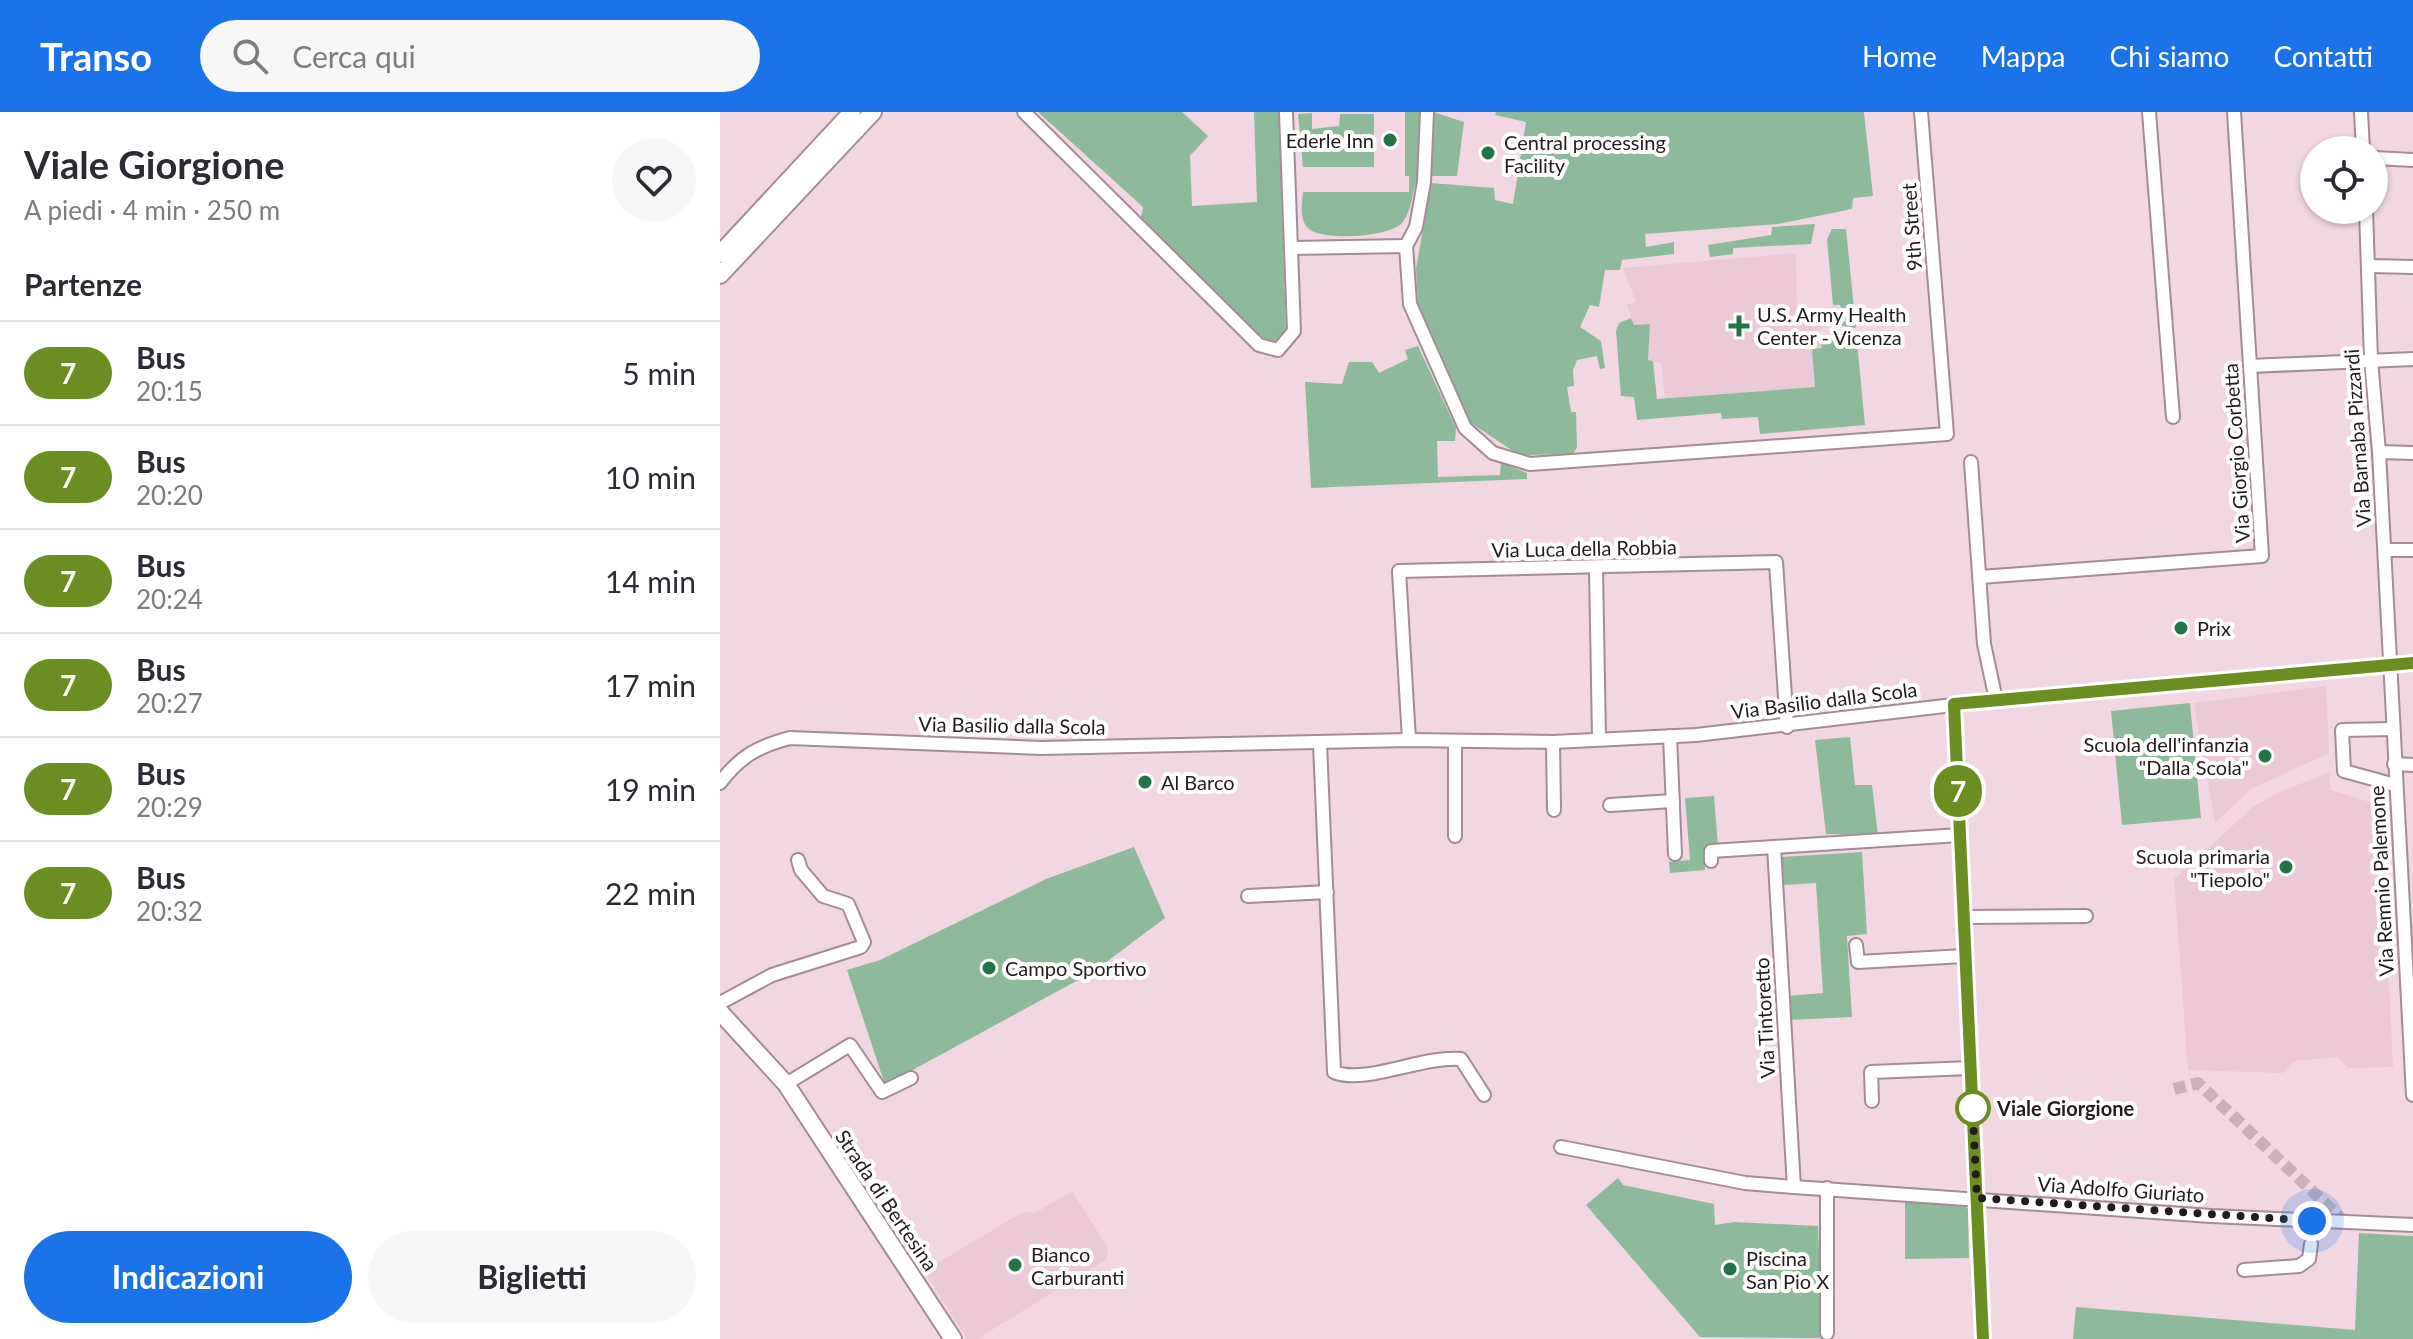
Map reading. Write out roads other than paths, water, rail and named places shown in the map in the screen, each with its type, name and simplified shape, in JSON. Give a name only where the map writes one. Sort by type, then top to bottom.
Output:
[{"type":"main road","points":[[720,254],[852,112]]},
{"type":"main road","points":[[720,275],[873,112]]},
{"type":"main road","name":"Strada di Bertesina","points":[[720,1012],[786,1084],[953,1339]]},
{"type":"main road","name":"Strada di Bertesina","points":[[720,1022],[738,1034]]},
{"type":"street","points":[[1024,112],[1265,350],[1278,350],[1294,331],[1286,112]]},
{"type":"street","points":[[1292,248],[1406,246],[1416,227],[1424,182],[1427,112]]},
{"type":"street","name":"9th Street","points":[[1406,246],[1410,304],[1465,428],[1493,453],[1530,464],[1947,434],[1921,112]]},
{"type":"street","points":[[2149,112],[2173,417]]},
{"type":"street","name":"Via Giorgio Corbetta","points":[[1980,577],[2262,556],[2234,112]]},
{"type":"street","points":[[2361,112],[2362,136]]},
{"type":"street","points":[[2388,159],[2413,160]]},
{"type":"street","name":"Via Barnaba Pizzardi","points":[[2367,224],[2371,360],[2385,550],[2388,663]]},
{"type":"street","points":[[2369,266],[2413,267]]},
{"type":"street","points":[[2250,366],[2413,359]]},
{"type":"street","points":[[2379,452],[2413,453]]},
{"type":"street","points":[[1971,462],[1984,644],[1996,700]]},
{"type":"street","points":[[2385,550],[2413,550]]},
{"type":"street","name":"Via Luca della Robbia","points":[[1409,740],[1399,571],[1596,569],[1776,562],[1787,727]]},
{"type":"street","points":[[1596,569],[1599,738]]},
{"type":"street","name":"Via Remnio Palemone","points":[[2388,663],[2395,785],[2406,866],[2413,1095]]},
{"type":"street","name":"Via Basilio dalla Scola","points":[[720,783],[736,762],[760,746],[790,738],[1041,748],[1409,740],[1553,742],[1787,727],[1954,704],[2413,663]]},
{"type":"street","points":[[1954,704],[1983,1339]]},
{"type":"street","points":[[2392,729],[2342,730],[2344,771],[2395,785]]},
{"type":"street","points":[[1670,736],[1675,854]]},
{"type":"street","points":[[1455,741],[1455,836]]},
{"type":"street","points":[[1553,742],[1554,810]]},
{"type":"street","points":[[1320,744],[1334,1072],[1353,1075],[1434,1059],[1461,1059],[1484,1095]]},
{"type":"street","points":[[2394,764],[2413,765]]},
{"type":"street","points":[[1610,805],[1673,801]]},
{"type":"street","points":[[1711,861],[1711,851],[1960,835]]},
{"type":"street","name":"Via Tintoretto","points":[[1774,847],[1794,1187]]},
{"type":"street","points":[[720,1003],[772,975],[861,947],[864,942],[848,904],[823,896],[801,870],[798,860]]},
{"type":"street","points":[[1248,896],[1327,892]]},
{"type":"street","points":[[1963,917],[2086,916]]},
{"type":"street","points":[[1856,945],[1858,962],[1964,956]]},
{"type":"street","points":[[786,1084],[850,1045],[882,1092],[911,1078]]},
{"type":"street","points":[[1872,1101],[1871,1072],[1970,1068]]},
{"type":"street","name":"Via Adolfo Giuriato","points":[[1561,1147],[1745,1183],[2211,1216],[2413,1225]]},
{"type":"street","points":[[1827,1188],[1827,1333]]},
{"type":"street","points":[[2244,1270],[2299,1266],[2309,1259],[2311,1244]]},
{"type":"tunnel","points":[[2174,1089],[2198,1083],[2346,1223]]},
{"type":"place","name":"Ederle Inn","points":[[1390,140]]},
{"type":"place","name":"Central processing Facility","points":[[1488,153]]},
{"type":"place","name":"U.S. Army Health Center - Vicenza","points":[[1739,326]]},
{"type":"place","name":"Prix","points":[[2181,628]]},
{"type":"place","name":"Scuola dell'infanzia \"Dalla Scola\"","points":[[2265,756]]},
{"type":"place","name":"Al Barco","points":[[1145,782]]},
{"type":"place","name":"Scuola primaria \"Tiepolo\"","points":[[2286,867]]},
{"type":"place","name":"Campo Sportivo","points":[[989,968]]},
{"type":"place","name":"Viale Giorgione","points":[[1973,1108]]},
{"type":"place","name":"Bianco Carburanti","points":[[1015,1265]]},
{"type":"place","name":"Piscina San Pio X","points":[[1730,1269]]}]
